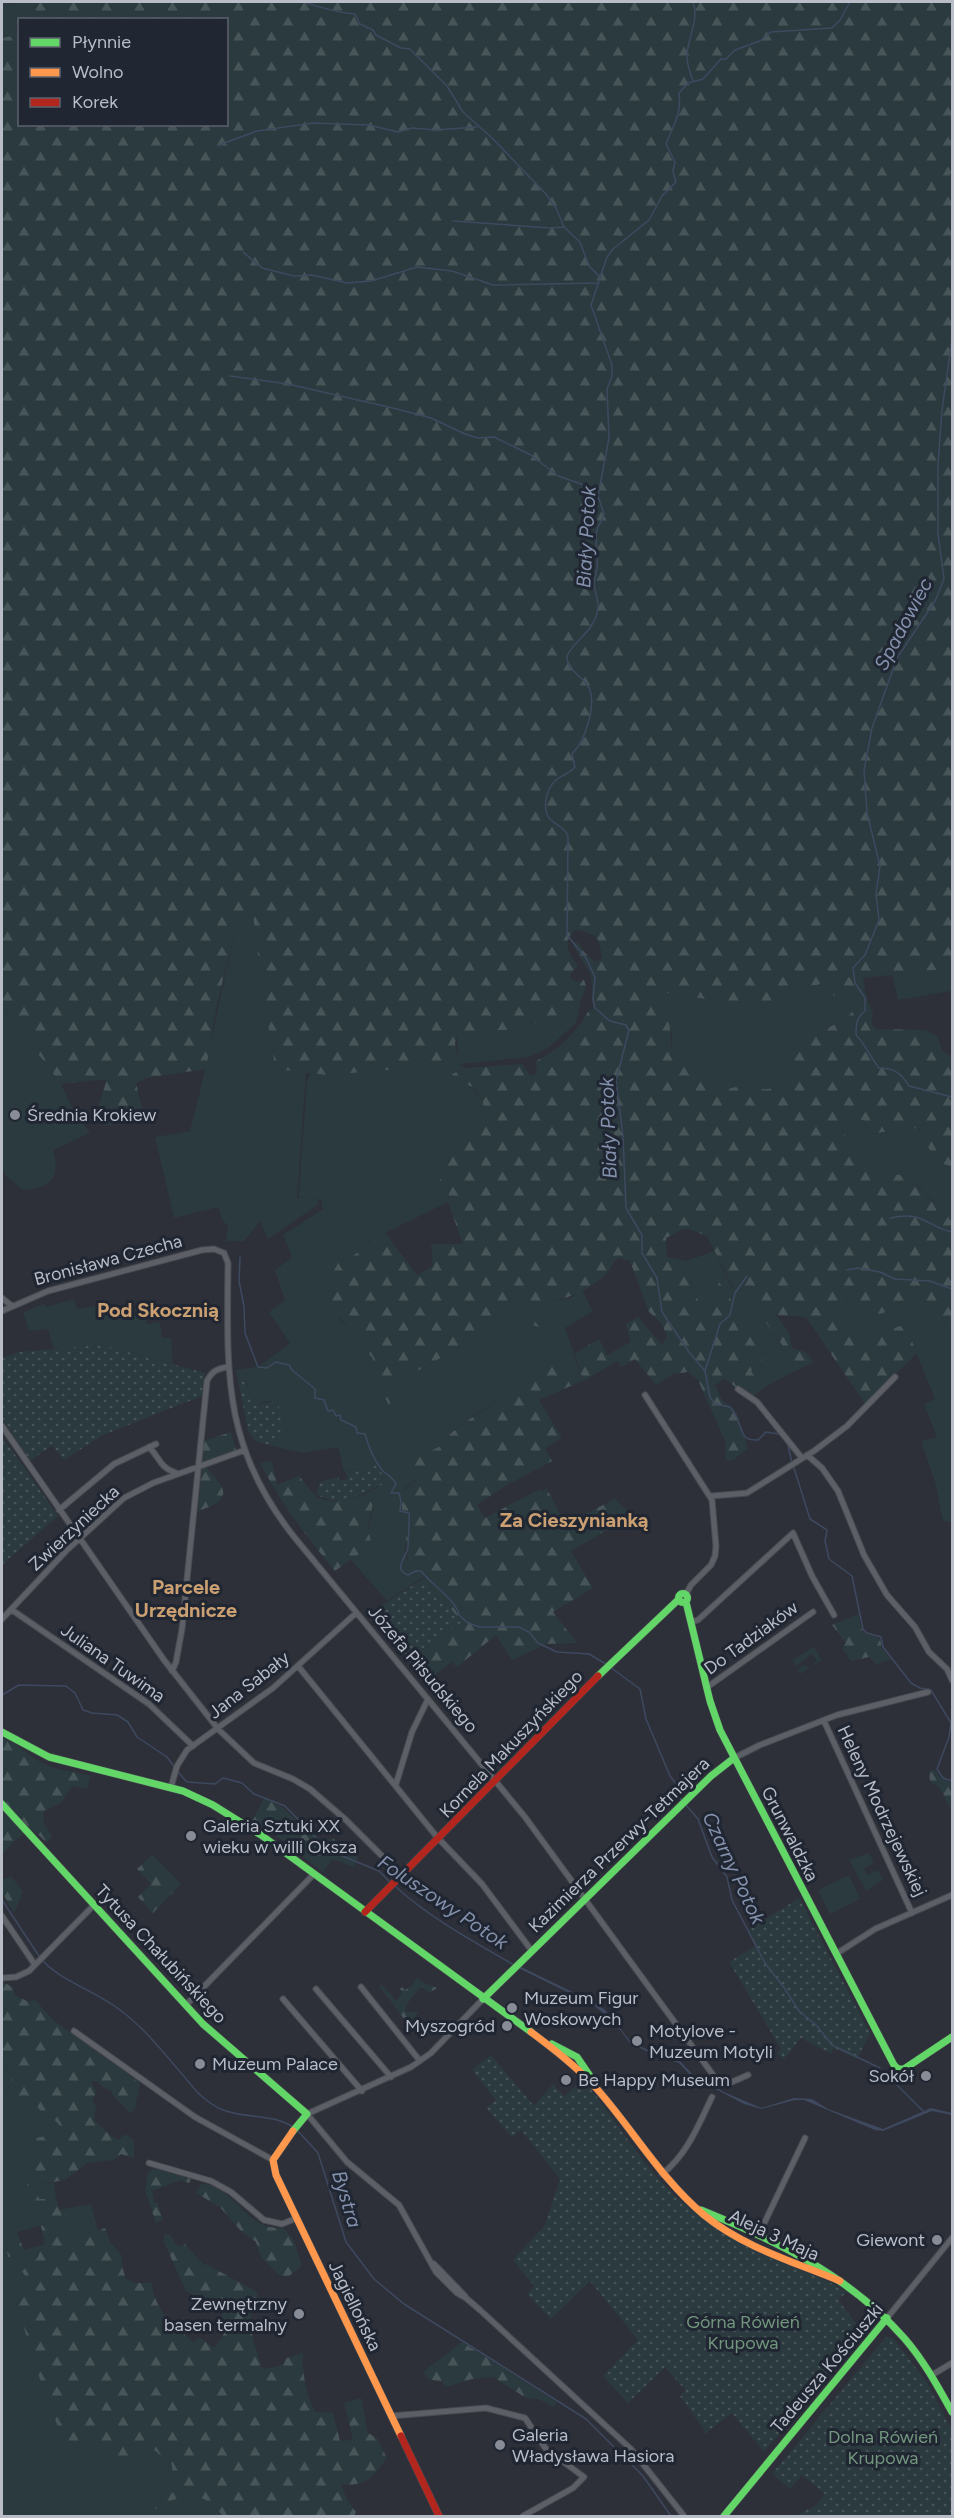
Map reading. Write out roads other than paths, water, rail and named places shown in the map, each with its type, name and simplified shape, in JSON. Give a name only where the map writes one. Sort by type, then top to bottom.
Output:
[{"type":"street","name":"Bronisława Czecha","points":[[2,1311],[52,1290],[202,1250],[216,1249],[224,1253]]},
{"type":"street","name":"Józefa Piłsudskiego","points":[[224,1253],[228,1263],[227,1367],[233,1409],[244,1450],[262,1490],[280,1519],[549,1849],[721,2085],[730,2084],[748,2074]]},
{"type":"street","points":[[2,1298],[12,1306]]},
{"type":"street","points":[[172,1671],[176,1662],[182,1629],[207,1381],[210,1374],[217,1369],[227,1367]]},
{"type":"street","points":[[711,1496],[747,1493],[790,1466],[842,1430],[895,1377]]},
{"type":"street","points":[[738,1389],[757,1402],[805,1456],[822,1468],[838,1491],[864,1555],[887,1595],[915,1627],[929,1652],[947,1669],[952,1680]]},
{"type":"street","points":[[645,1395],[711,1496],[715,1556],[711,1565],[690,1586],[683,1598]]},
{"type":"street","points":[[2,1426],[172,1671],[218,1728],[254,1763],[310,1789],[354,1827],[399,1879]]},
{"type":"street","points":[[59,1510],[114,1464],[156,1444]]},
{"type":"street","points":[[149,1447],[162,1467],[178,1474]]},
{"type":"street","name":"Zwierzyniecka","points":[[2,1619],[79,1539],[124,1498],[153,1483],[244,1450]]},
{"type":"street","points":[[692,1622],[698,1620],[793,1533],[812,1576],[834,1615]]},
{"type":"street","name":"Grunwaldzka","points":[[683,1598],[692,1622],[706,1688],[717,1725],[893,2064],[898,2069],[906,2068],[952,2037]]},
{"type":"street","name":"Kornela Makuszyńskiego","points":[[365,1912],[669,1605],[683,1598]]},
{"type":"street","name":"Juliana Tuwima","points":[[12,1610],[149,1704],[193,1746]]},
{"type":"street","name":"Do Tadziaków","points":[[706,1688],[813,1612]]},
{"type":"street","name":"Jana Sabały","points":[[171,1787],[178,1763],[193,1746],[298,1666],[356,1613]]},
{"type":"street","points":[[298,1666],[439,1839],[480,1881],[532,1951]]},
{"type":"street","name":"Kazimierza Przerwy-Tetmajera","points":[[483,1999],[717,1770],[734,1758],[760,1745],[837,1715],[928,1692]]},
{"type":"street","points":[[396,1784],[412,1732],[428,1699]]},
{"type":"street","name":"Heleny Modrzejewskiej","points":[[824,1721],[912,1913]]},
{"type":"street","name":"Aleja 3 Maja","points":[[2,1732],[49,1757],[171,1787],[196,1796],[243,1823],[483,1999],[566,2054],[584,2070],[674,2188],[705,2216],[735,2236],[840,2281]]},
{"type":"street","name":"Tytusa Chałubińskiego","points":[[2,1804],[225,2045],[307,2115]]},
{"type":"street","points":[[186,2005],[314,1874]]},
{"type":"street","points":[[836,1954],[875,1929],[952,1895]]},
{"type":"street","points":[[2,1978],[16,1977],[37,1964],[95,1904]]},
{"type":"street","points":[[2,1916],[37,1964]]},
{"type":"street","points":[[361,1986],[420,2061]]},
{"type":"street","points":[[316,1989],[391,2078]]},
{"type":"street","points":[[283,1999],[362,2091]]},
{"type":"street","points":[[74,2031],[195,2117],[273,2160],[298,2123],[307,2115],[391,2078],[420,2061],[483,1999]]},
{"type":"street","points":[[662,2174],[686,2146],[712,2097]]},
{"type":"street","points":[[307,2115],[352,2167],[399,2205],[428,2258],[460,2289],[466,2298],[631,2450],[684,2517]]},
{"type":"street","points":[[759,2234],[805,2138]]},
{"type":"street","name":"Jagiellońska","points":[[273,2160],[276,2175],[439,2517]]},
{"type":"street","points":[[149,2163],[211,2181],[231,2192],[264,2220],[282,2223],[297,2218]]},
{"type":"street","name":"Aleja 3 Maja","points":[[699,2209],[781,2244],[821,2266],[887,2318],[932,2375],[952,2412]]},
{"type":"street","points":[[735,2236],[736,2230],[740,2227]]},
{"type":"street","name":"Tadeusza Kościuszki","points":[[724,2517],[952,2238]]},
{"type":"street","points":[[776,2255],[781,2251],[781,2244]]},
{"type":"street","points":[[932,2375],[952,2363]]},
{"type":"street","points":[[391,2416],[486,2408],[525,2418],[549,2452],[584,2476],[566,2492],[523,2517]]},
{"type":"water","points":[[517,1965],[605,2010],[631,2042],[680,2061],[692,2074],[724,2092],[761,2108],[794,2098],[812,2099],[828,2109],[883,2129],[931,2108],[952,2113],[952,2115],[932,2111],[883,2131],[875,2130],[804,2100],[795,2100],[761,2109],[744,2104],[691,2076],[679,2063],[654,2055],[630,2043],[613,2021],[592,2004],[516,1967]]},
{"type":"waterway","points":[[303,2],[355,14],[360,24],[373,30],[376,35],[401,48],[410,49],[447,86],[463,112],[492,138],[546,194],[556,208],[564,227],[580,242],[589,266],[600,277]]},
{"type":"waterway","points":[[693,2],[695,15],[687,57],[693,81]]},
{"type":"waterway","name":"Biały Potok","points":[[779,1434],[766,1432],[758,1440],[746,1437],[730,1407],[715,1404],[710,1397],[705,1371],[662,1312],[657,1278],[642,1253],[642,1235],[626,1208],[623,1136],[616,1081],[629,1030],[626,1025],[610,1021],[595,1008],[593,999],[595,977],[586,958],[567,935],[568,836],[551,820],[545,806],[552,785],[575,767],[572,754],[581,740],[591,712],[591,693],[588,686],[569,665],[567,657],[572,647],[592,624],[598,608],[594,585],[597,572],[596,535],[604,514],[598,496],[609,438],[607,389],[612,376],[612,365],[591,305],[607,257],[613,249],[649,220],[662,196],[676,182],[673,171],[675,162],[666,144],[678,114],[679,93],[688,83],[703,79],[721,59],[726,59],[735,50],[760,41],[771,32],[832,28],[840,20],[850,2]]},
{"type":"waterway","points":[[219,145],[257,131],[313,123],[369,125],[398,132],[412,128],[436,130],[477,127]]},
{"type":"waterway","points":[[453,221],[563,227]]},
{"type":"waterway","points":[[243,252],[262,268],[294,276],[312,275],[347,283],[371,281],[417,267],[452,271],[493,285],[599,283]]},
{"type":"waterway","name":"Spadowiec","points":[[952,339],[942,410],[938,464],[938,534],[944,579],[935,601],[897,658],[872,728],[864,771],[867,813],[880,866],[876,894],[879,920],[865,955],[853,968],[855,983],[865,998],[865,1011],[858,1019],[856,1035],[879,1068],[897,1072],[909,1086],[952,1097]]},
{"type":"waterway","points":[[230,376],[288,384],[397,409],[431,418],[478,438],[494,437],[531,455],[558,476],[584,485],[597,496]]},
{"type":"waterway","points":[[583,495],[597,496]]},
{"type":"waterway","points":[[890,1218],[910,1216],[952,1232]]},
{"type":"waterway","name":"Czarny Potok","points":[[240,1257],[239,1281],[244,1306],[245,1333],[258,1367],[267,1368],[276,1362],[289,1365],[315,1389],[315,1398],[324,1400],[328,1411],[333,1410],[336,1416],[340,1415],[341,1420],[356,1427],[357,1433],[365,1434],[376,1462],[396,1484],[391,1493],[399,1493],[400,1511],[409,1513],[408,1547],[401,1570],[408,1575],[421,1571],[449,1598],[459,1615],[468,1623],[480,1627],[519,1627],[529,1632],[538,1643],[557,1652],[589,1654],[606,1664]]},
{"type":"waterway","points":[[847,1270],[858,1268],[880,1272],[895,1279],[930,1281],[952,1289]]},
{"type":"waterway","points":[[705,1371],[720,1324],[730,1315],[735,1293],[747,1276]]},
{"type":"waterway","name":"Biały Potok","points":[[788,1445],[792,1463]]},
{"type":"waterway","name":"Biały Potok","points":[[794,1468],[810,1519],[827,1530],[825,1541],[829,1559],[852,1576],[863,1629],[867,1633],[881,1637],[883,1647],[911,1683],[931,1690],[951,1723],[949,1737],[937,1769],[943,1778],[952,1781]]},
{"type":"waterway","name":"Czarny Potok","points":[[610,1667],[640,1689],[646,1719],[670,1776],[680,1789],[678,1796],[682,1801]]},
{"type":"waterway","name":"Foluszowy Potok","points":[[2,1695],[19,1685],[66,1686],[75,1693],[83,1710],[117,1715],[128,1722],[137,1737],[167,1757],[175,1768]]},
{"type":"waterway","name":"Foluszowy Potok","points":[[178,1772],[187,1782],[215,1784],[223,1778],[242,1783],[254,1794],[285,1806],[328,1850],[379,1871],[390,1882]]},
{"type":"waterway","name":"Czarny Potok","points":[[685,1804],[698,1819],[712,1857],[727,1877],[732,1900],[765,1963],[799,2011],[817,2026],[832,2045],[880,2068]]},
{"type":"waterway","name":"Foluszowy Potok","points":[[396,1887],[438,1919],[514,1965]]},
{"type":"waterway","name":"Bystra","points":[[2,1900],[39,1956]]},
{"type":"waterway","name":"Bystra","points":[[42,1960],[59,1974],[111,2004],[131,2019],[152,2039],[199,2094],[213,2105],[232,2113],[276,2120],[293,2127]]},
{"type":"waterway","name":"Czarny Potok","points":[[894,2082],[923,2111]]},
{"type":"waterway","name":"Bystra","points":[[297,2130],[318,2153],[346,2242],[374,2279],[404,2304],[586,2419],[643,2476],[671,2516]]},
{"type":"place","name":"Średnia Krokiew","points":[[15,1115]]},
{"type":"place","name":"Galeria Sztuki XX wieku w willi Oksza","points":[[191,1836]]},
{"type":"place","name":"Muzeum Figur Woskowych","points":[[512,2008]]},
{"type":"place","name":"Myszogród","points":[[507,2026]]},
{"type":"place","name":"Motylove - Muzeum Motyli","points":[[637,2041]]},
{"type":"place","name":"Muzeum Palace","points":[[200,2064]]},
{"type":"place","name":"Sokół","points":[[926,2076]]},
{"type":"place","name":"Be Happy Museum","points":[[566,2080]]},
{"type":"place","name":"Giewont","points":[[937,2240]]},
{"type":"place","name":"Zewnętrzny basen termalny","points":[[299,2314]]},
{"type":"place","name":"Galeria Władysława Hasiora","points":[[500,2445]]},
{"type":"district","name":"Pod Skocznią","points":[[158,1310]]},
{"type":"district","name":"Za Cieszynianką","points":[[574,1520]]},
{"type":"district","name":"Parcele Urzędnicze","points":[[186,1598]]},
{"type":"park label","name":"Górna Rówień Krupowa","points":[[743,2332]]},
{"type":"park label","name":"Dolna Rówień Krupowa","points":[[883,2447]]}]
